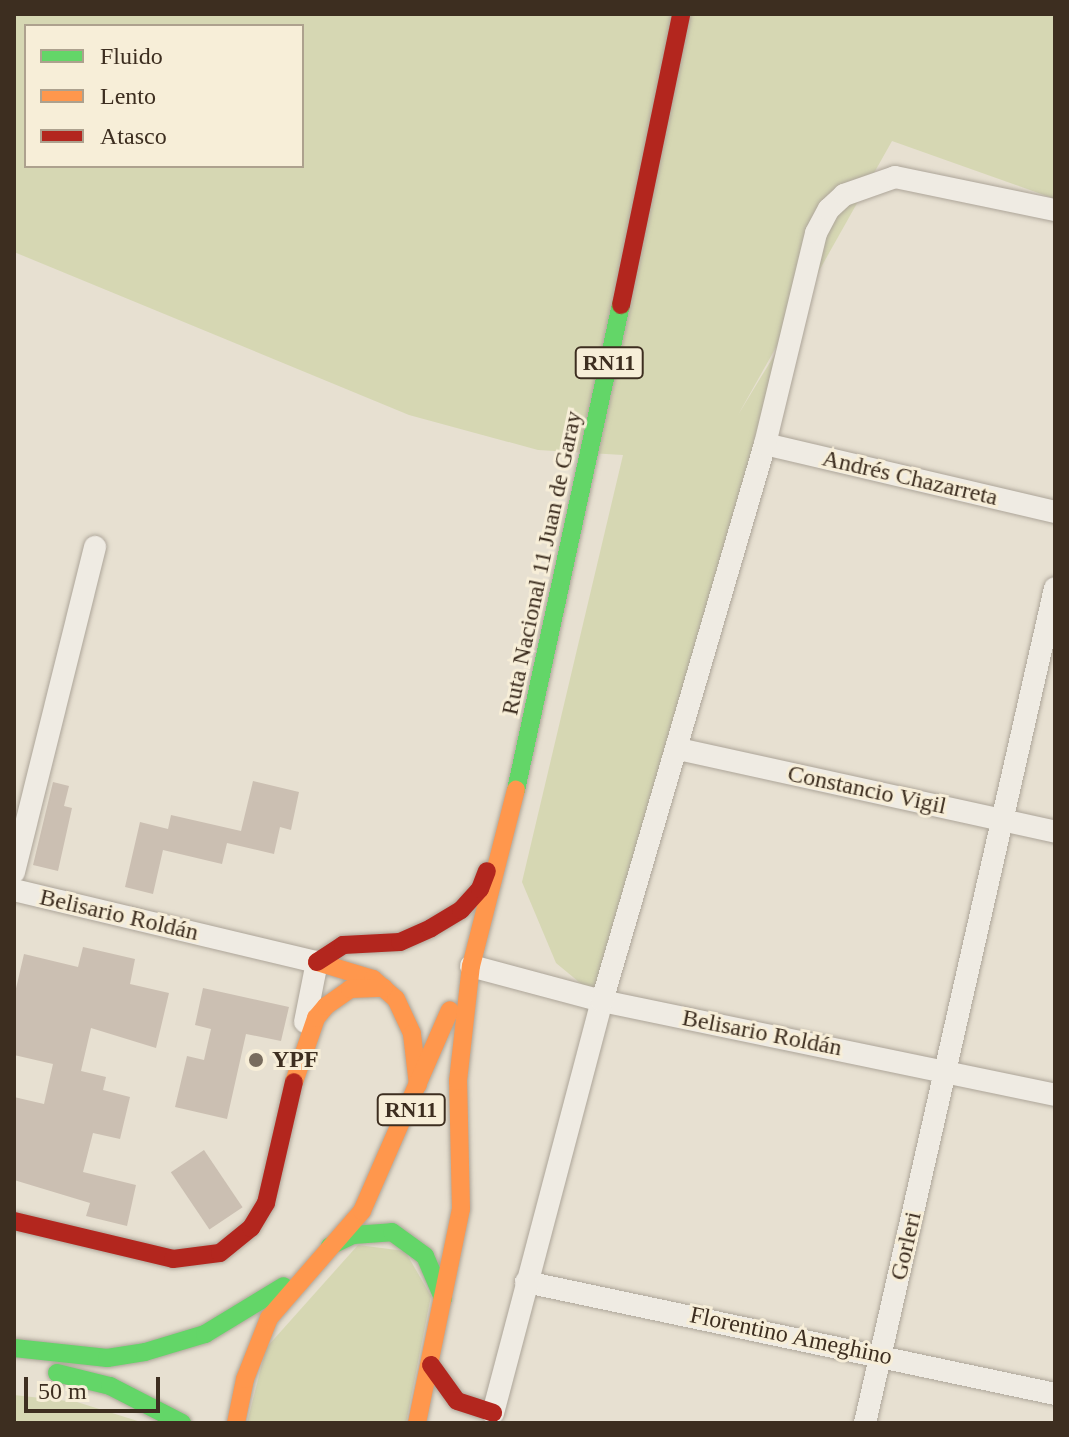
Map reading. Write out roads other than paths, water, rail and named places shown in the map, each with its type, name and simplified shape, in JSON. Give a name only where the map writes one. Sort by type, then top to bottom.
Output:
[{"type":"main road","name":"Ruta Nacional 11 Juan de Garay","points":[[418,1421],[462,1195],[458,1081],[471,966],[536,712],[681,14]]},
{"type":"main road","points":[[317,962],[343,945],[400,942],[461,910],[480,889],[505,826]]},
{"type":"main road","name":"Ruta Nacional 11 Juan de Garay","points":[[236,1423],[256,1344],[269,1318],[304,1272],[362,1211],[418,1092],[479,931]]},
{"type":"main road","points":[[317,962],[361,974],[384,988],[410,1026],[418,1092]]},
{"type":"main road","points":[[14,1221],[173,1259],[220,1253],[251,1228],[266,1203],[294,1082],[316,1018],[326,1006],[350,989],[384,988]]},
{"type":"main road","name":"Ruta Nacional 11 Juan de Garay","points":[[323,1251],[353,1235],[392,1232],[425,1256],[443,1298]]},
{"type":"main road","name":"Ruta Nacional 11 Juan de Garay","points":[[19,1347],[107,1358],[178,1344],[235,1319],[304,1272]]},
{"type":"main road","points":[[431,1365],[457,1401],[492,1418]]},
{"type":"main road","points":[[14,1367],[110,1386],[182,1423]]},
{"type":"main road","points":[[418,1421],[457,1401]]},
{"type":"street","points":[[492,1418],[602,1001],[679,749],[765,444],[816,233],[829,209],[844,195],[895,177],[1055,210]]},
{"type":"street","name":"Andrés Chazarreta","points":[[765,444],[1055,512]]},
{"type":"street","points":[[14,872],[95,547]]},
{"type":"street","name":"Gorleri","points":[[865,1423],[996,855],[999,819],[1055,588]]},
{"type":"street","name":"Constancio Vigil","points":[[679,749],[1055,832]]},
{"type":"street","name":"Belisario Roldán","points":[[14,890],[317,962]]},
{"type":"street","points":[[294,1082],[317,962]]},
{"type":"street","name":"Belisario Roldán","points":[[471,966],[602,1001],[946,1069],[1055,1095]]},
{"type":"street","name":"Florentino Ameghino","points":[[526,1282],[1055,1394]]},
{"type":"place","name":"YPF","points":[[256,1060]]}]
